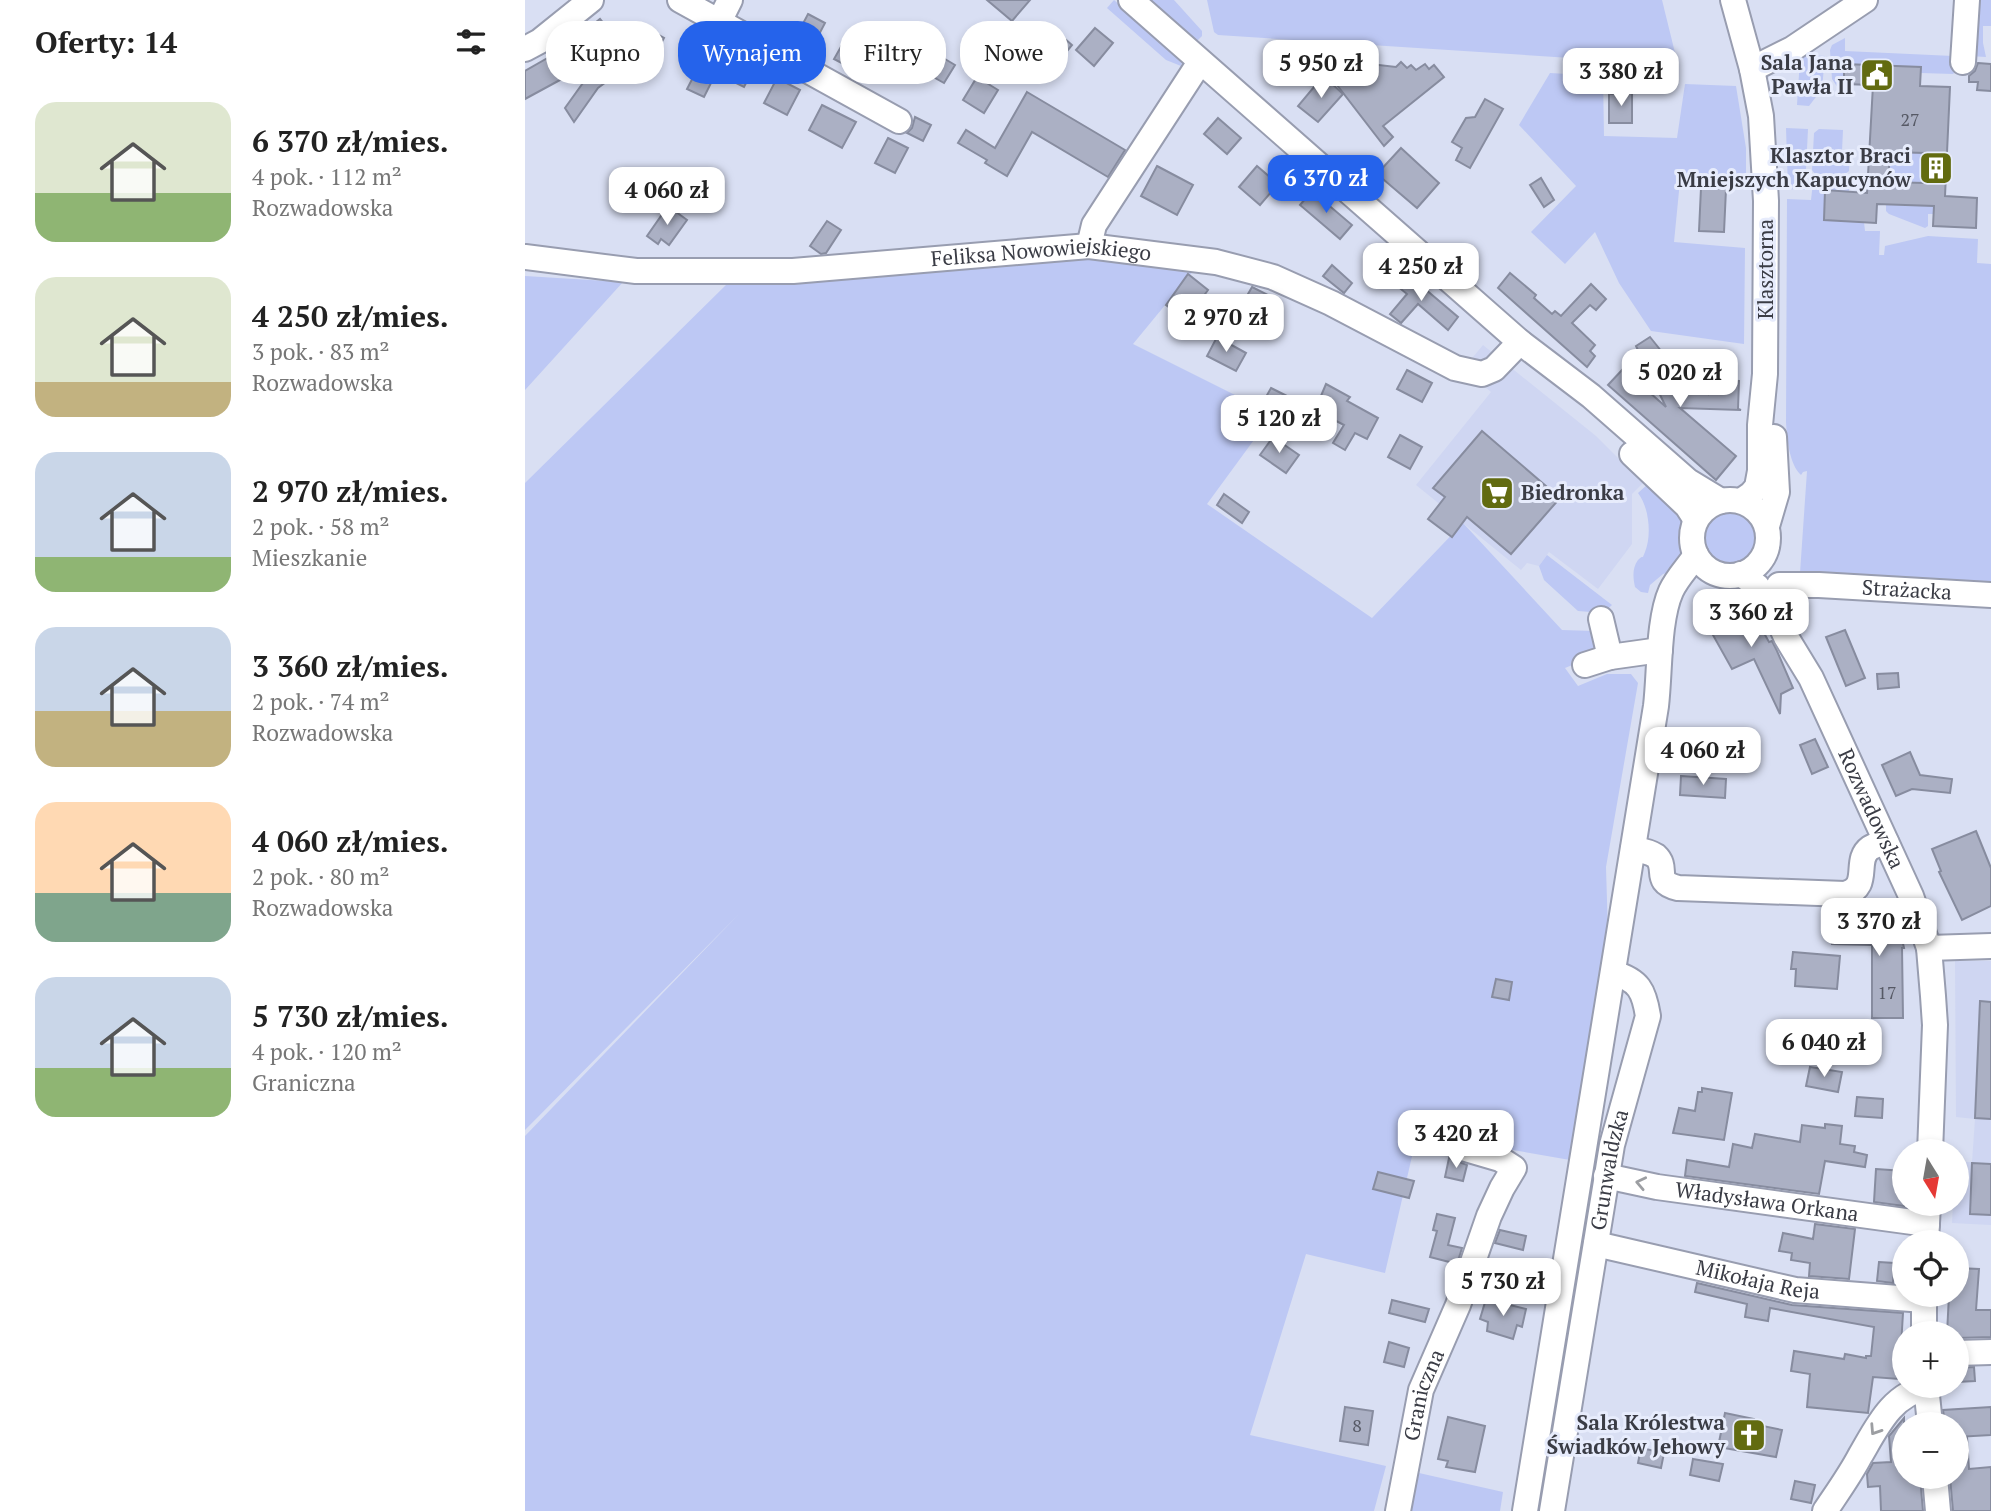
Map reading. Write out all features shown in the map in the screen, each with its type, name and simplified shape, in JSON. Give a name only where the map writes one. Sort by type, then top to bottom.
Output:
[{"type":"street","points":[[525,49],[540,41],[591,0]]},
{"type":"street","points":[[680,0],[725,11],[899,121]]},
{"type":"street","points":[[1131,0],[1524,345],[1591,396],[1688,481],[1731,501],[1752,506],[1761,515],[1767,537],[1762,560],[1752,569],[1727,576],[1704,563],[1692,543],[1692,531],[1696,520],[1711,504],[1731,501]]},
{"type":"street","name":"Klasztorna","points":[[1731,501],[1751,495],[1759,479],[1765,374],[1765,171],[1761,116],[1752,69],[1733,0]]},
{"type":"street","points":[[1752,69],[1791,49],[1865,0]]},
{"type":"street","points":[[1963,62],[1967,0]]},
{"type":"street","points":[[1089,246],[1094,225],[1200,62]]},
{"type":"street","name":"Feliksa Nowowiejskiego","points":[[525,257],[636,271],[793,271],[1089,246],[1216,262],[1273,277],[1331,303],[1455,368],[1482,374],[1494,369],[1524,345]]},
{"type":"street","points":[[1524,345],[1564,390],[1687,506],[1696,520]]},
{"type":"street","name":"Klasztorna","points":[[1765,374],[1777,472],[1767,537]]},
{"type":"street","name":"Rozwadowska","points":[[1767,537],[1779,585],[1811,678]]},
{"type":"street","points":[[1525,1511],[1656,706],[1661,635],[1669,594],[1676,581],[1704,563]]},
{"type":"street","name":"Rozwadowska","points":[[1741,574],[1757,586],[1772,606],[1786,637],[1811,678],[1911,896],[1929,948],[1935,1025],[1931,1139]]},
{"type":"street","name":"Strażacka","points":[[1779,585],[1991,594]]},
{"type":"street","points":[[1601,619],[1610,657]]},
{"type":"street","points":[[1585,665],[1610,657],[1660,650]]},
{"type":"street","points":[[1633,849],[1654,855],[1659,861],[1663,881],[1668,886],[1845,894],[1857,889],[1864,855],[1868,849],[1887,842]]},
{"type":"street","points":[[1929,948],[1991,946]]},
{"type":"street","name":"Grunwaldzka","points":[[1552,1511],[1612,1145],[1648,1016],[1646,997],[1639,987],[1625,976],[1613,973]]},
{"type":"street","name":"Graniczna","points":[[1398,1511],[1422,1390],[1458,1305],[1489,1216],[1501,1188],[1514,1168],[1500,1159],[1459,1147]]},
{"type":"street","name":"Władysława Orkana","points":[[1607,1175],[1657,1186],[1927,1224]]},
{"type":"street","name":"Mikołaja Reja","points":[[1596,1244],[1795,1290],[1892,1295]]},
{"type":"street","points":[[1969,1353],[1991,1352]]},
{"type":"street","points":[[1825,1511],[1875,1427],[1904,1398]]},
{"type":"street","points":[[1936,1489],[1938,1511]]},
{"type":"shaded area","points":[[1114,0],[1175,53],[1182,63],[1181,66],[1166,60],[1107,8]]},
{"type":"shaded area","points":[[1145,0],[1174,0],[1202,31],[1202,36],[1196,42]]},
{"type":"shaded area","points":[[1207,0],[1662,0],[1678,65],[1218,35],[1214,32]]},
{"type":"shaded area","points":[[1973,0],[1991,0],[1991,26],[1983,26],[1986,57],[1969,56]]},
{"type":"shaded area","points":[[1845,38],[1845,51],[1953,56],[1957,70],[1953,74],[1921,73],[1920,67],[1845,64],[1845,88],[1838,88],[1832,79],[1830,50],[1832,45]]},
{"type":"shaded area","points":[[1805,55],[1825,56],[1822,89],[1809,106],[1797,105],[1800,59]]},
{"type":"shaded area","points":[[1550,73],[1603,76],[1604,136],[1677,138],[1685,84],[1736,86],[1746,148],[1746,185],[1680,181],[1674,242],[1745,248],[1744,344],[1651,331],[1619,283],[1595,232],[1565,264],[1531,232],[1576,186],[1519,125]]},
{"type":"shaded area","points":[[1786,128],[1808,129],[1805,190],[1788,189]]},
{"type":"shaded area","points":[[1819,129],[1843,130],[1842,151],[1850,152],[1849,171],[1845,174],[1815,174],[1812,170],[1814,133]]},
{"type":"shaded area","points":[[1890,152],[1925,153],[1924,183],[1888,182]]},
{"type":"shaded area","points":[[1813,182],[1848,182],[1849,191],[1825,191],[1824,220],[1864,222],[1865,231],[1880,231],[1879,255],[1884,255],[1885,246],[1928,236],[1978,239],[1977,263],[1991,264],[1991,582],[1800,573],[1807,471],[1801,475],[1794,464],[1786,428],[1787,199],[1811,200]]},
{"type":"shaded area","points":[[1886,204],[1934,206],[1934,214],[1928,214],[1928,226],[1925,228],[1889,214]]},
{"type":"shaded area","points":[[1081,259],[1134,264],[1203,259],[1133,344],[1273,414],[1207,504],[1372,618],[1463,523],[1562,630],[1594,631],[1602,653],[1565,668],[1578,686],[1607,674],[1631,674],[1638,683],[1606,867],[1608,935],[1570,1160],[1456,1140],[1439,1156],[1413,1152],[1385,1273],[1306,1254],[1250,1435],[1386,1466],[1374,1511],[525,1511],[525,1136],[739,914],[525,1130],[525,483],[728,283],[856,278],[985,263]]},
{"type":"shaded area","points":[[525,276],[623,282],[525,390]]},
{"type":"shaded area","points":[[1483,345],[1596,436],[1643,483],[1632,494],[1632,544],[1598,589],[1549,552],[1539,566],[1527,563],[1521,570],[1416,485],[1491,392],[1463,369]]},
{"type":"shaded area","points":[[1648,484],[1677,512],[1687,531],[1687,542],[1677,570],[1663,574],[1650,585],[1648,593],[1635,587],[1633,577],[1635,566],[1647,545],[1647,513],[1638,493]]},
{"type":"shaded area","points":[[1730,513],[1740,515],[1748,521],[1754,529],[1754,549],[1748,557],[1740,563],[1730,565],[1720,563],[1712,557],[1706,549],[1704,539],[1706,529],[1712,521],[1720,515]]},
{"type":"shaded area","points":[[1547,555],[1612,605],[1603,613],[1578,611],[1544,580],[1539,566]]},
{"type":"shaded area","points":[[1955,961],[1991,961],[1991,1225],[1952,1223],[1952,1216],[1969,1216],[1969,1162],[1972,1162],[1975,1119],[1956,1117]]},
{"type":"shaded area","points":[[1419,1473],[1503,1492],[1500,1511],[1411,1511]]},
{"type":"building","points":[[987,0],[1030,0],[1012,21]]},
{"type":"building","points":[[808,14],[821,21],[804,21]]},
{"type":"building","points":[[1095,28],[1113,43],[1094,66],[1076,50]]},
{"type":"building","points":[[840,48],[840,62],[834,59]]},
{"type":"building","points":[[546,59],[546,84],[553,84],[525,99],[525,71]]},
{"type":"building","points":[[946,60],[955,65],[946,80]]},
{"type":"building","points":[[1401,62],[1407,68],[1411,65],[1416,70],[1425,64],[1429,69],[1434,65],[1444,77],[1383,126],[1393,137],[1384,146],[1337,85],[1370,64],[1396,67]]},
{"type":"building","points":[[1978,63],[1991,64],[1991,91],[1977,90],[1978,82],[1969,82],[1969,76]]},
{"type":"building","points":[[1844,64],[1921,67],[1920,86],[1950,87],[1945,196],[1977,198],[1976,228],[1933,226],[1934,206],[1877,204],[1876,223],[1824,220],[1825,190],[1867,193],[1873,85],[1844,84]],"holes":[[[1890,152],[1925,153],[1924,183],[1888,182]]]},
{"type":"building","points":[[1319,81],[1329,81],[1343,94],[1318,122],[1298,106]]},
{"type":"building","points":[[582,84],[603,84],[574,122],[565,108]]},
{"type":"building","points":[[690,84],[710,84],[704,97],[687,89]]},
{"type":"building","points":[[774,84],[788,84],[800,90],[787,115],[764,103]]},
{"type":"building","points":[[973,84],[988,84],[998,90],[984,113],[963,100]]},
{"type":"building","points":[[1027,92],[1125,150],[1108,177],[1032,132],[1007,176],[958,143],[966,130],[995,148]]},
{"type":"building","points":[[1632,93],[1632,123],[1609,123],[1609,94]]},
{"type":"building","points":[[1485,99],[1503,109],[1470,168],[1456,160],[1462,148],[1452,142],[1466,118],[1475,117]]},
{"type":"building","points":[[822,105],[856,122],[842,148],[809,130]]},
{"type":"building","points":[[915,117],[931,125],[923,141],[907,133],[912,128]]},
{"type":"building","points":[[1218,118],[1241,138],[1227,154],[1204,134]]},
{"type":"building","points":[[888,138],[908,148],[895,173],[875,163]]},
{"type":"building","points":[[1401,148],[1439,183],[1417,208],[1377,174]]},
{"type":"building","points":[[1157,166],[1193,185],[1177,215],[1141,196]]},
{"type":"building","points":[[1257,166],[1278,184],[1260,205],[1239,187]]},
{"type":"building","points":[[1541,178],[1554,200],[1544,207],[1530,185]]},
{"type":"building","points":[[1701,188],[1726,189],[1724,232],[1699,231]]},
{"type":"building","points":[[1312,191],[1352,225],[1340,239],[1300,205]]},
{"type":"building","points":[[668,206],[687,220],[669,245],[661,239],[658,244],[647,236]]},
{"type":"building","points":[[827,221],[841,230],[826,253],[821,254],[810,246]]},
{"type":"building","points":[[1332,265],[1352,283],[1344,293],[1323,276]]},
{"type":"building","points":[[1405,272],[1458,317],[1448,330],[1418,304],[1401,323],[1390,314],[1407,294],[1395,284]]},
{"type":"building","points":[[1510,273],[1536,295],[1534,298],[1552,314],[1555,311],[1561,316],[1591,284],[1606,299],[1596,310],[1590,305],[1572,323],[1595,345],[1590,351],[1595,356],[1587,367],[1498,288]]},
{"type":"building","points":[[1188,274],[1208,290],[1186,320],[1166,305]]},
{"type":"building","points":[[1252,287],[1278,300],[1269,316],[1244,301]]},
{"type":"building","points":[[1217,337],[1246,353],[1236,371],[1207,356]]},
{"type":"building","points":[[1650,337],[1666,357],[1662,360],[1676,380],[1708,394],[1709,380],[1739,381],[1738,409],[1741,410],[1680,408],[1736,456],[1716,480],[1608,385],[1623,369],[1666,407],[1636,346]]},
{"type":"building","points":[[1407,370],[1432,383],[1422,402],[1397,389]]},
{"type":"building","points":[[1326,384],[1350,397],[1347,401],[1378,418],[1367,439],[1355,433],[1345,450],[1333,443],[1344,425],[1315,410]]},
{"type":"building","points":[[1271,388],[1289,397],[1280,414],[1262,404]]},
{"type":"building","name":"Biedronka","points":[[1482,431],[1560,498],[1511,554],[1467,517],[1452,537],[1428,519],[1445,497],[1433,488]]},
{"type":"building","points":[[1400,435],[1422,447],[1410,469],[1388,457]]},
{"type":"building","points":[[1273,437],[1299,455],[1286,473],[1260,455]]},
{"type":"building","points":[[1224,494],[1249,512],[1242,523],[1217,505]]},
{"type":"building","points":[[1746,601],[1769,642],[1772,641],[1793,688],[1781,694],[1780,714],[1754,659],[1732,669],[1709,628],[1725,619],[1722,615]]},
{"type":"building","points":[[1845,630],[1865,678],[1846,686],[1826,637]]},
{"type":"building","points":[[1898,673],[1899,687],[1878,689],[1877,674]]},
{"type":"building","points":[[1815,739],[1828,767],[1812,774],[1800,745]]},
{"type":"building","points":[[1721,744],[1752,745],[1752,759],[1721,757]]},
{"type":"building","points":[[1910,752],[1920,775],[1952,779],[1950,793],[1912,789],[1896,796],[1882,765]]},
{"type":"building","points":[[1681,776],[1726,779],[1725,798],[1680,795]]},
{"type":"building","points":[[1976,831],[1991,868],[1991,906],[1962,920],[1939,872],[1941,871],[1932,849]]},
{"type":"building","points":[[1896,912],[1904,948],[1903,1018],[1872,1018],[1872,945],[1832,944],[1836,917],[1864,918]]},
{"type":"building","points":[[1793,952],[1840,956],[1837,989],[1795,986],[1796,969],[1791,969]]},
{"type":"building","points":[[1496,979],[1512,982],[1509,1000],[1492,997]]},
{"type":"building","points":[[1980,1001],[1991,1002],[1991,1119],[1975,1118]]},
{"type":"building","points":[[1810,1067],[1842,1072],[1838,1092],[1806,1086]]},
{"type":"building","points":[[1702,1088],[1732,1093],[1724,1140],[1673,1133],[1679,1108],[1695,1111],[1698,1092],[1702,1092]]},
{"type":"building","points":[[1857,1097],[1883,1099],[1882,1118],[1855,1116]]},
{"type":"building","points":[[1825,1124],[1842,1126],[1840,1144],[1855,1146],[1854,1152],[1867,1155],[1865,1167],[1825,1161],[1819,1194],[1685,1176],[1687,1160],[1729,1167],[1733,1144],[1752,1148],[1755,1134],[1800,1142],[1802,1125],[1825,1128]]},
{"type":"building","points":[[1449,1158],[1467,1165],[1463,1181],[1445,1177]]},
{"type":"building","points":[[1972,1163],[1991,1164],[1991,1215],[1970,1214]]},
{"type":"building","points":[[1876,1169],[1892,1170],[1892,1204],[1874,1202]]},
{"type":"building","points":[[1378,1172],[1414,1181],[1409,1198],[1373,1189]]},
{"type":"building","points":[[1437,1214],[1455,1218],[1448,1245],[1462,1248],[1457,1264],[1430,1257],[1437,1231],[1433,1230]]},
{"type":"building","points":[[1815,1224],[1855,1229],[1849,1279],[1809,1276],[1810,1263],[1791,1260],[1792,1253],[1779,1251],[1783,1233],[1813,1239]]},
{"type":"building","points":[[1500,1230],[1526,1236],[1523,1250],[1495,1243]]},
{"type":"building","points":[[1879,1262],[1892,1263],[1892,1283],[1877,1281]]},
{"type":"building","points":[[1969,1269],[1979,1269],[1976,1310],[1991,1310],[1991,1337],[1969,1338],[1969,1321],[1948,1321],[1948,1307],[1969,1307]]},
{"type":"building","points":[[1697,1283],[1792,1305],[1903,1313],[1903,1321],[1892,1321],[1892,1378],[1873,1377],[1868,1413],[1807,1407],[1810,1374],[1791,1371],[1794,1351],[1844,1359],[1845,1354],[1866,1358],[1871,1356],[1874,1327],[1770,1308],[1768,1321],[1745,1317],[1747,1304],[1695,1292]]},
{"type":"building","points":[[1486,1299],[1526,1309],[1522,1327],[1517,1325],[1513,1339],[1487,1331],[1488,1322],[1480,1319]]},
{"type":"building","points":[[1392,1300],[1429,1309],[1425,1322],[1389,1313]]},
{"type":"building","points":[[1389,1342],[1409,1348],[1404,1367],[1384,1362]]},
{"type":"building","points":[[1969,1367],[1974,1367],[1975,1381],[1969,1381]]},
{"type":"building","points":[[1345,1407],[1373,1411],[1368,1445],[1340,1441]]},
{"type":"building","points":[[1991,1407],[1991,1435],[1969,1436],[1969,1412],[1943,1410]]},
{"type":"building","points":[[1725,1413],[1754,1419],[1753,1424],[1782,1430],[1776,1457],[1718,1447]]},
{"type":"building","points":[[1448,1417],[1485,1426],[1475,1472],[1446,1467],[1448,1461],[1438,1459]]},
{"type":"building","points":[[1892,1432],[1892,1489],[1921,1489],[1923,1511],[1881,1511],[1880,1486],[1868,1487],[1867,1474],[1873,1463],[1891,1462],[1889,1436]]},
{"type":"building","points":[[1641,1448],[1664,1453],[1661,1468],[1638,1463]]},
{"type":"building","points":[[1693,1459],[1723,1464],[1719,1481],[1690,1475]]},
{"type":"building","points":[[1991,1467],[1991,1511],[1953,1511],[1951,1489],[1969,1489],[1969,1469]]},
{"type":"building","points":[[1795,1481],[1815,1485],[1811,1503],[1791,1499]]},
{"type":"place","name":"Sala Jana Pawła II","points":[[1877,75]]},
{"type":"place","name":"Klasztor Braci Mniejszych Kapucynów","points":[[1936,168]]},
{"type":"place","name":"Biedronka","points":[[1497,493]]},
{"type":"place","name":"Sala Królestwa Świadków Jehowy","points":[[1749,1435]]}]
